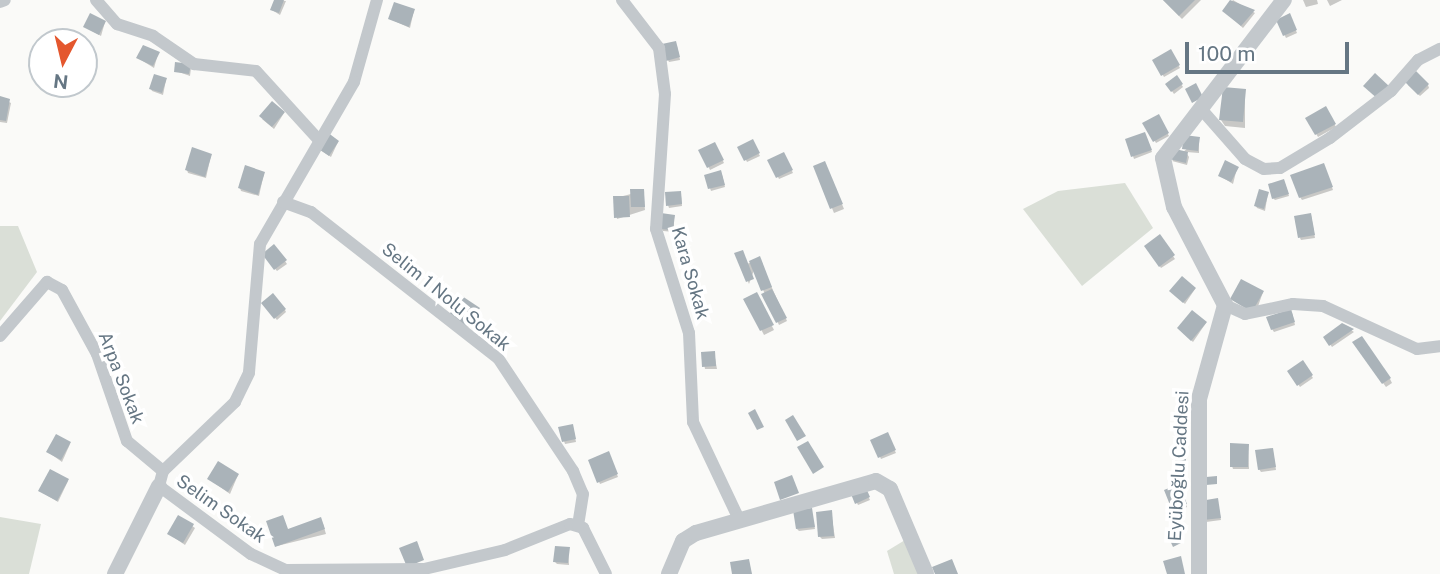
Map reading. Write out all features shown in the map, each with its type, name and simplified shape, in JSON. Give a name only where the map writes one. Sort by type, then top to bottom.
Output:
[{"type":"street","points":[[0,2],[5,0]]},
{"type":"street","points":[[96,0],[117,24],[153,37],[194,64],[256,71],[317,138]]},
{"type":"street","name":"Selim Sokak","points":[[377,0],[354,82],[317,138],[256,259],[249,373],[213,426],[161,479],[251,554],[286,570],[395,574],[505,550],[559,524],[578,526]]},
{"type":"street","name":"Kara Sokak","points":[[622,0],[659,48],[665,94],[656,229],[689,334],[693,422],[738,517]]},
{"type":"street","points":[[1284,0],[1202,110],[1178,133],[1163,158],[1164,176],[1225,305],[1245,314],[1293,304],[1323,306],[1417,349],[1440,346]]},
{"type":"street","points":[[1202,110],[1245,159],[1280,168],[1340,131],[1391,91],[1418,60],[1440,50]]},
{"type":"street","name":"Selim 1 Nolu Sokak","points":[[283,202],[311,212],[498,358],[573,471],[583,494],[578,526]]},
{"type":"street","name":"Arpa Sokak","points":[[0,336],[47,282],[62,290],[97,354],[127,441],[161,479]]},
{"type":"street","name":"Eyüboğlu Caddesi","points":[[1199,574],[1199,399],[1225,305]]},
{"type":"street","points":[[116,574],[161,479]]},
{"type":"street","points":[[669,574],[683,541],[738,517],[876,481],[890,489],[926,574]]},
{"type":"street","points":[[578,526],[606,574]]},
{"type":"shaded area","points":[[1125,183],[1153,228],[1082,286],[1023,209],[1058,191]]},
{"type":"shaded area","points":[[0,226],[18,226],[37,272],[0,321]]},
{"type":"shaded area","points":[[0,517],[41,524],[29,574],[0,574]]},
{"type":"shaded area","points":[[910,537],[923,574],[894,574],[887,551]]},
{"type":"building","points":[[274,0],[284,0],[279,13],[270,10]]},
{"type":"building","points":[[1163,0],[1195,0],[1179,16]]},
{"type":"building","points":[[1230,0],[1255,10],[1241,26],[1222,11]]},
{"type":"building","points":[[394,2],[415,9],[409,27],[388,19]]},
{"type":"building","points":[[90,13],[106,21],[99,35],[98,28],[83,27]]},
{"type":"building","points":[[1290,13],[1297,30],[1283,36],[1276,20]]},
{"type":"building","points":[[676,41],[680,57],[666,61],[662,44]]},
{"type":"building","points":[[143,45],[160,52],[153,66],[136,58]]},
{"type":"building","points":[[1171,49],[1180,65],[1161,76],[1152,60]]},
{"type":"building","points":[[175,62],[191,64],[189,74],[174,72]]},
{"type":"building","points":[[1416,71],[1429,84],[1418,95],[1405,82]]},
{"type":"building","points":[[1375,73],[1390,87],[1379,100],[1363,86]]},
{"type":"building","points":[[154,74],[167,78],[162,93],[149,89]]},
{"type":"building","points":[[1177,75],[1183,84],[1171,92],[1165,84]]},
{"type":"building","points":[[1196,83],[1203,97],[1192,103],[1185,89]]},
{"type":"building","points":[[1223,87],[1246,89],[1243,122],[1219,120]]},
{"type":"building","points":[[0,96],[10,99],[6,121],[0,120]]},
{"type":"building","points":[[272,101],[285,112],[272,127],[259,116]]},
{"type":"building","points":[[1326,106],[1336,124],[1315,135],[1305,118]]},
{"type":"building","points":[[1159,114],[1169,133],[1153,142],[1142,123]]},
{"type":"building","points":[[327,132],[339,141],[329,156],[316,147]]},
{"type":"building","points":[[1145,132],[1152,150],[1131,157],[1125,139]]},
{"type":"building","points":[[1184,135],[1200,137],[1198,151],[1182,149]]},
{"type":"building","points":[[753,139],[760,153],[744,161],[737,147]]},
{"type":"building","points":[[715,142],[724,160],[707,168],[698,150]]},
{"type":"building","points":[[192,147],[212,154],[205,177],[185,170]]},
{"type":"building","points":[[1171,148],[1188,152],[1186,163],[1169,159]]},
{"type":"building","points":[[784,152],[793,170],[776,178],[767,160]]},
{"type":"building","points":[[1225,160],[1239,167],[1231,182],[1218,176]]},
{"type":"building","points":[[825,161],[843,204],[830,209],[813,166]]},
{"type":"building","points":[[1324,163],[1333,187],[1299,198],[1290,175]]},
{"type":"building","points":[[245,165],[265,172],[258,195],[238,188]]},
{"type":"building","points":[[721,170],[725,185],[708,189],[704,175]]},
{"type":"building","points":[[1284,179],[1289,194],[1272,199],[1268,184]]},
{"type":"building","points":[[630,189],[644,189],[645,207],[631,207]]},
{"type":"building","points":[[1259,189],[1269,192],[1264,209],[1254,206]]},
{"type":"building","points":[[681,191],[682,204],[666,206],[665,192]]},
{"type":"building","points":[[613,196],[629,196],[630,217],[614,218]]},
{"type":"building","points":[[661,213],[675,215],[673,230],[659,229]]},
{"type":"building","points":[[1311,213],[1315,235],[1298,238],[1294,216]]},
{"type":"building","points":[[1160,234],[1175,255],[1159,267],[1144,246]]},
{"type":"building","points":[[274,244],[287,260],[274,270],[262,254]]},
{"type":"building","points":[[743,250],[754,279],[746,282],[734,253]]},
{"type":"building","points":[[760,256],[772,287],[761,291],[749,261]]},
{"type":"building","points":[[1182,276],[1196,288],[1183,303],[1169,291]]},
{"type":"building","points":[[1241,279],[1264,291],[1252,312],[1230,299]]},
{"type":"building","points":[[772,289],[787,318],[776,323],[761,294]]},
{"type":"building","points":[[757,292],[774,325],[760,331],[743,299]]},
{"type":"building","points":[[273,293],[286,309],[274,319],[261,303]]},
{"type":"building","points":[[462,296],[480,308],[466,328],[448,316]]},
{"type":"building","points":[[1291,309],[1295,322],[1271,330],[1266,317]]},
{"type":"building","points":[[1192,310],[1207,322],[1191,341],[1177,328]]},
{"type":"building","points":[[1342,323],[1354,329],[1329,346],[1323,337]]},
{"type":"building","points":[[1362,336],[1391,378],[1382,384],[1352,342]]},
{"type":"building","points":[[715,351],[716,366],[702,367],[701,352]]},
{"type":"building","points":[[1303,360],[1313,375],[1297,386],[1287,371]]},
{"type":"building","points":[[755,409],[764,427],[757,430],[748,413]]},
{"type":"building","points":[[793,415],[806,436],[797,441],[785,420]]},
{"type":"building","points":[[573,424],[576,439],[562,442],[558,427]]},
{"type":"building","points":[[888,432],[896,450],[878,458],[870,440]]},
{"type":"building","points":[[56,434],[71,442],[61,460],[46,452]]},
{"type":"building","points":[[808,441],[824,467],[813,474],[797,447]]},
{"type":"building","points":[[1230,443],[1249,444],[1248,467],[1230,467]]},
{"type":"building","points":[[1273,448],[1276,467],[1258,470],[1255,450]]},
{"type":"building","points":[[609,451],[618,474],[597,483],[588,460]]},
{"type":"building","points":[[1175,459],[1186,459],[1186,467],[1175,468]]},
{"type":"building","points":[[218,461],[239,474],[228,492],[207,479]]},
{"type":"building","points":[[50,469],[69,479],[57,501],[38,491]]},
{"type":"building","points":[[792,475],[799,493],[780,500],[774,482]]},
{"type":"building","points":[[1217,476],[1217,484],[1206,485],[1206,477]]},
{"type":"building","points":[[1179,484],[1187,504],[1172,510],[1164,490]]},
{"type":"building","points":[[866,488],[870,497],[855,504],[851,494]]},
{"type":"building","points":[[1218,498],[1221,518],[1203,520],[1200,501]]},
{"type":"building","points":[[812,508],[815,527],[796,529],[793,510]]},
{"type":"building","points":[[832,510],[834,536],[818,537],[816,512]]},
{"type":"building","points":[[178,515],[194,524],[183,543],[167,534]]},
{"type":"building","points":[[283,515],[288,529],[321,517],[325,529],[275,547],[266,521]]},
{"type":"building","points":[[1178,532],[1183,542],[1173,547],[1168,536]]},
{"type":"building","points":[[417,541],[424,560],[407,567],[399,548]]},
{"type":"building","points":[[555,546],[570,547],[568,563],[553,562]]},
{"type":"building","points":[[1181,556],[1185,574],[1167,574],[1163,561]]},
{"type":"building","points":[[749,559],[752,574],[732,574],[730,562]]},
{"type":"building","points":[[952,559],[958,574],[935,574],[932,567]]}]
